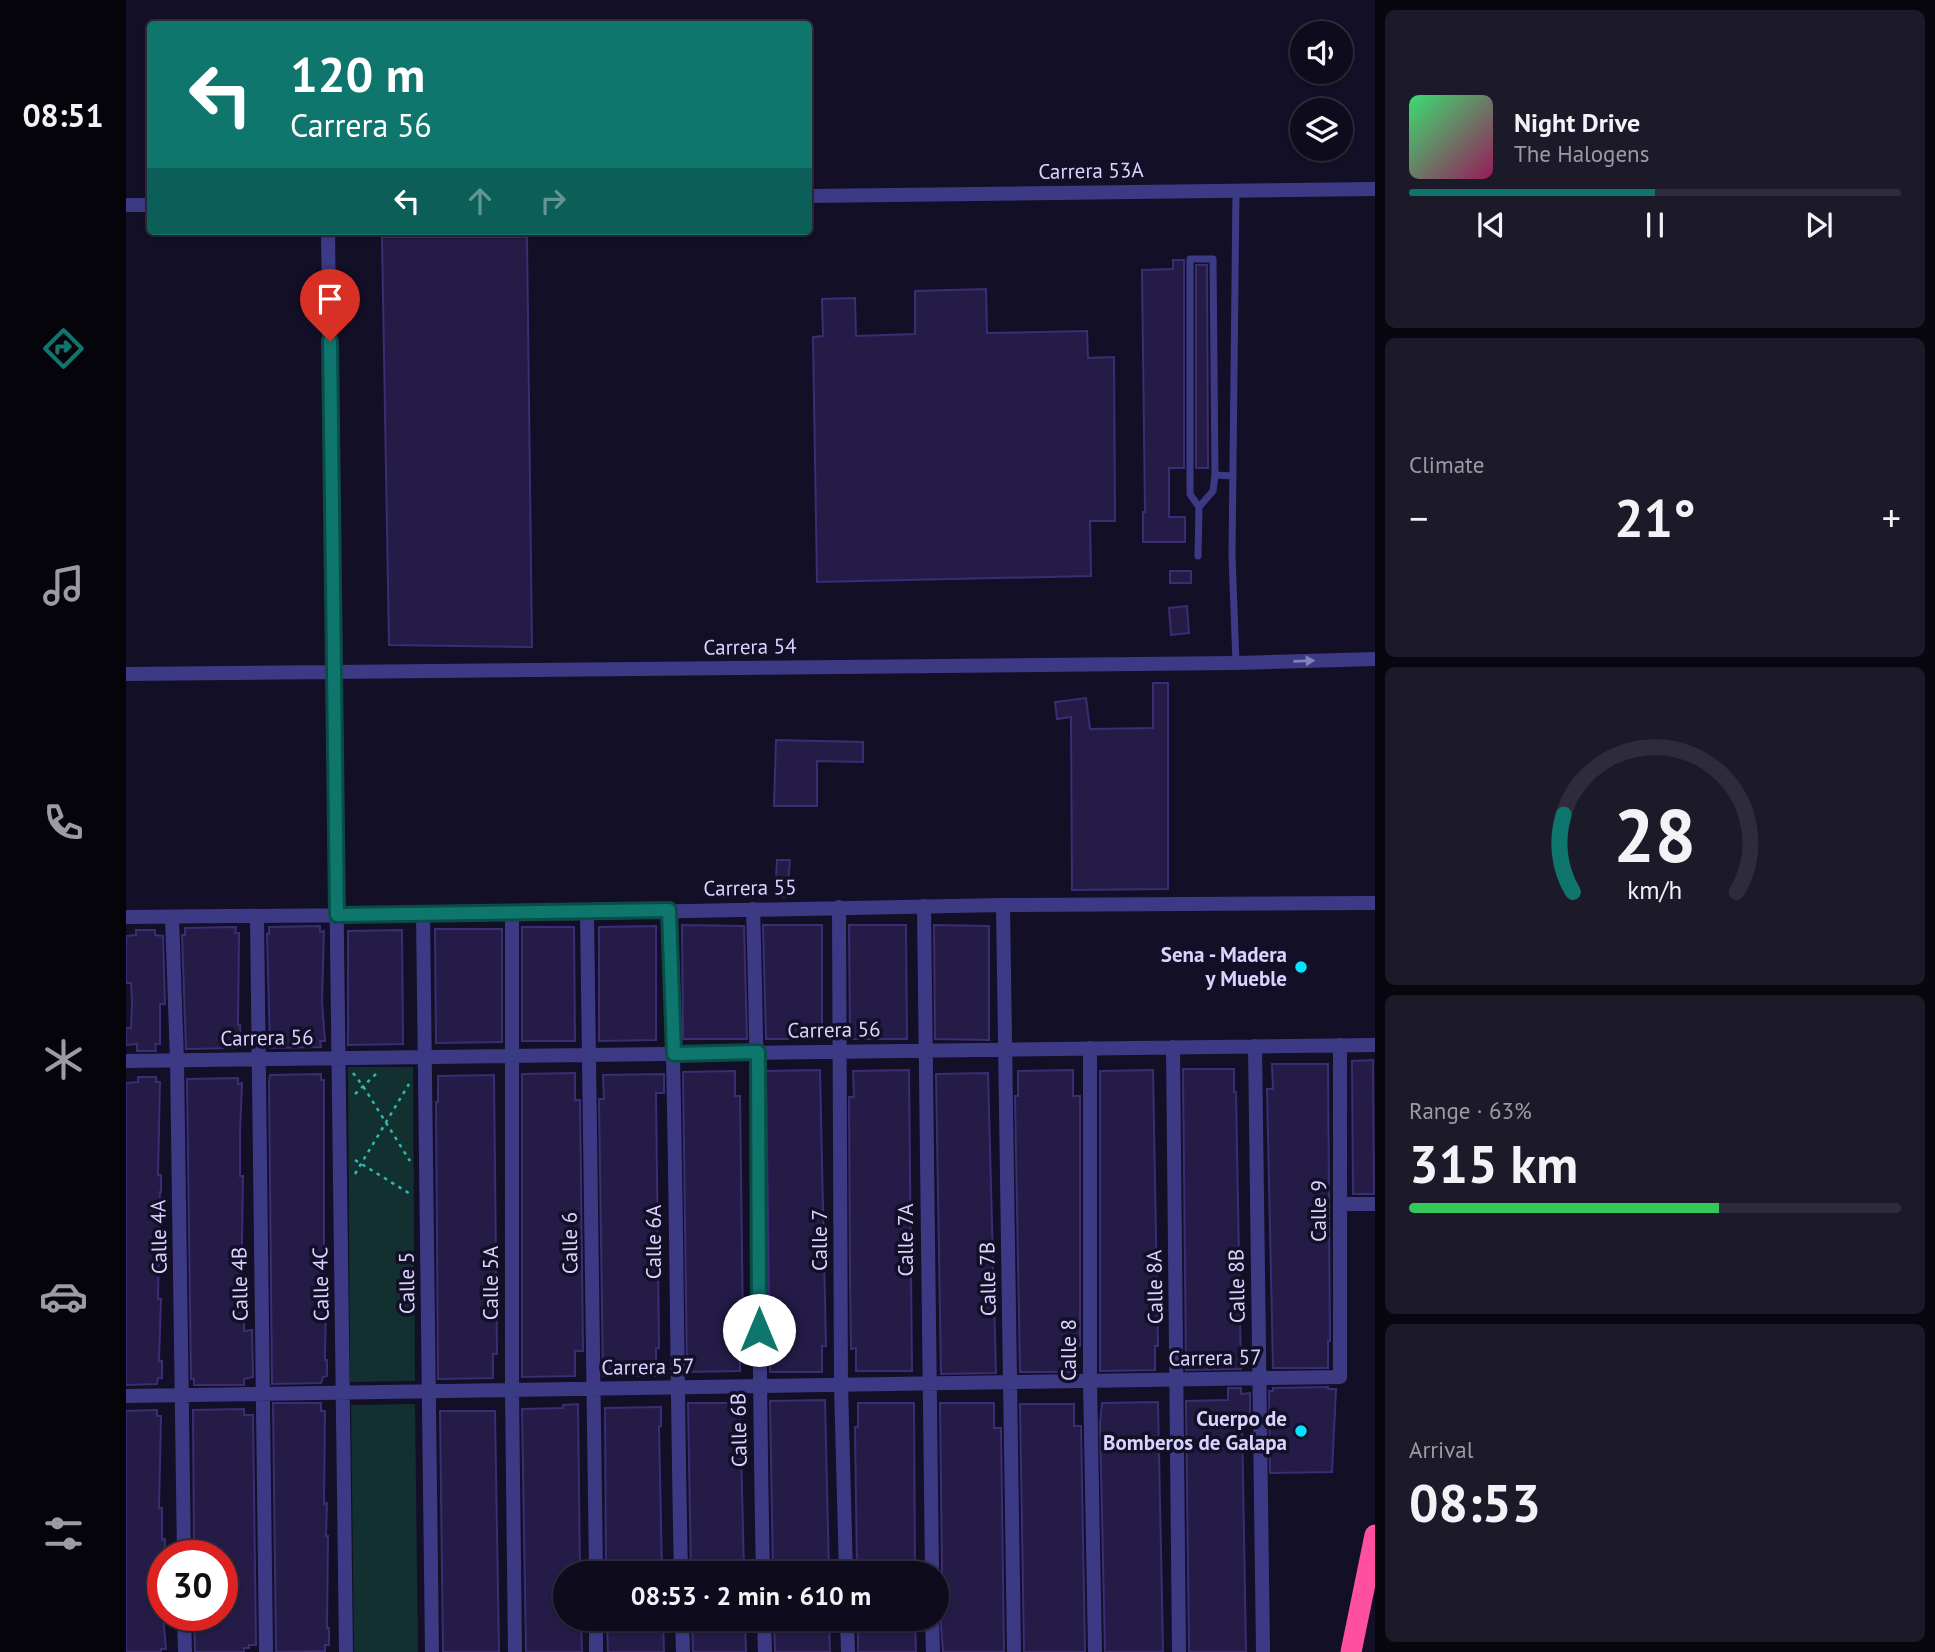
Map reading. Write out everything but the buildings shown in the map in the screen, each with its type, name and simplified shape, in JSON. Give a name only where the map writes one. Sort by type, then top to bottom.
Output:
[{"type":"highway","points":[[1351,1652],[1375,1535]]},
{"type":"highway","points":[[1341,1652],[1353,1603],[1365,1575]]},
{"type":"street","name":"Carrera 53A","points":[[812,196],[1375,189]]},
{"type":"street","points":[[126,205],[147,205]]},
{"type":"street","name":"Calle 4C","points":[[328,235],[346,1652]]},
{"type":"street","name":"Carrera 54","points":[[126,674],[1236,663],[1375,659]]},
{"type":"street","name":"Carrera 55","points":[[126,916],[1375,903]]},
{"type":"street","name":"Calle 7B","points":[[1003,905],[1014,1652]]},
{"type":"street","name":"Calle 7A","points":[[924,906],[932,1561]]},
{"type":"street","name":"Calle 7","points":[[839,907],[841,1385],[846,1561]]},
{"type":"street","name":"Calle 6B","points":[[753,909],[758,1052],[759,1386],[763,1561]]},
{"type":"street","name":"Calle 6A","points":[[669,910],[674,1054],[676,1387],[681,1561]]},
{"type":"street","name":"Calle 5A","points":[[512,913],[515,1652]]},
{"type":"street","name":"Calle 6","points":[[587,913],[596,1561]]},
{"type":"street","name":"Calle 5","points":[[423,914],[432,1652]]},
{"type":"street","name":"Calle 4B","points":[[257,916],[265,1652]]},
{"type":"street","name":"Calle 4A","points":[[172,917],[177,1060],[184,1540]]},
{"type":"street","name":"Calle 9","points":[[1340,1045],[1340,1377]]},
{"type":"street","name":"Carrera 56","points":[[126,1061],[1375,1045]]},
{"type":"street","name":"Calle 8B","points":[[1255,1046],[1263,1652]]},
{"type":"street","name":"Calle 8A","points":[[1172,1047],[1178,1380],[1179,1652]]},
{"type":"street","name":"Calle 8","points":[[1090,1048],[1090,1381],[1096,1652]]},
{"type":"street","points":[[1340,1203],[1375,1204]]},
{"type":"street","name":"Carrera 57","points":[[126,1396],[1340,1377]]},
{"type":"street","points":[[184,1631],[185,1652]]},
{"type":"street","points":[[596,1631],[596,1652]]},
{"type":"street","points":[[682,1631],[683,1652]]},
{"type":"street","points":[[764,1631],[765,1652]]},
{"type":"street","points":[[847,1631],[848,1652]]},
{"type":"street","points":[[932,1631],[933,1652]]},
{"type":"lane","points":[[1236,190],[1232,556],[1236,663]]},
{"type":"lane","points":[[1198,556],[1199,508],[1190,494],[1191,259],[1213,259],[1215,475],[1213,491],[1199,508]]},
{"type":"lane","points":[[1215,475],[1233,477]]},
{"type":"path","points":[[340,1108],[393,1057]]},
{"type":"path","points":[[341,1198],[425,1057]]},
{"type":"path","points":[[339,1058],[363,1086],[427,1187]]},
{"type":"path","points":[[340,1150],[427,1204]]},
{"type":"green space","points":[[348,1067],[413,1067],[415,1381],[350,1382]]},
{"type":"green space","points":[[415,1404],[418,1652],[354,1652],[351,1405]]},
{"type":"place","name":"Sena - Madera y Mueble","points":[[1301,967]]},
{"type":"place","name":"Cuerpo de Bomberos de Galapa","points":[[1301,1431]]},
{"type":"route","points":[[330,341],[337,915],[669,910],[674,1054],[758,1052],[759,1330]]}]
